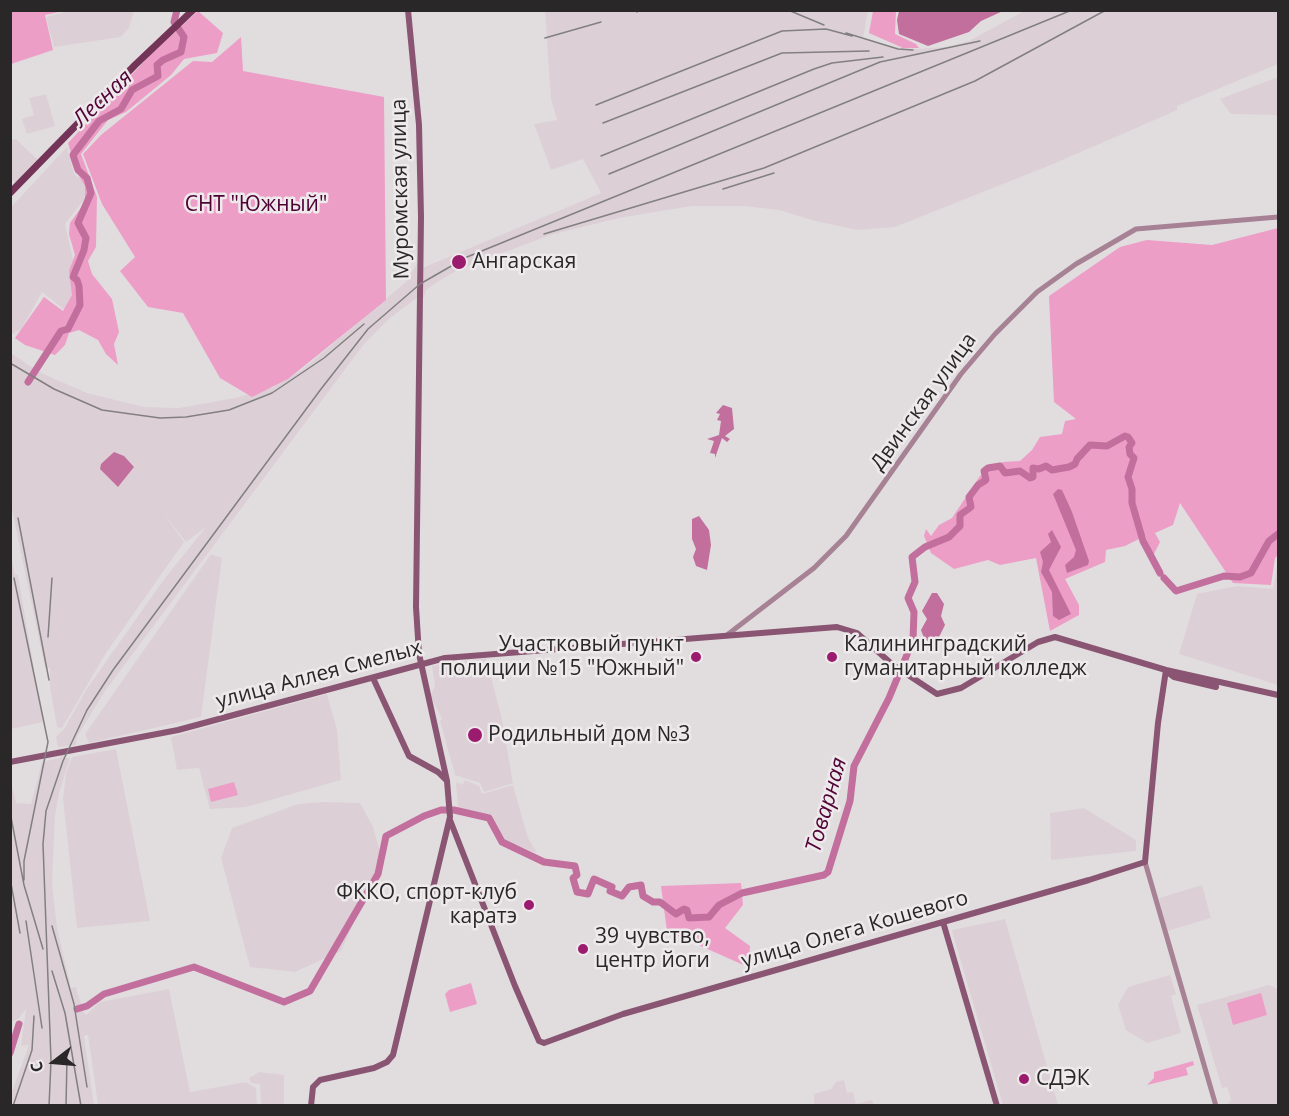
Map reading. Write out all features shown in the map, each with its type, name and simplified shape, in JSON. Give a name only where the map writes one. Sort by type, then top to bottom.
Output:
[{"type":"main road","points":[[10,193],[194,10]]},
{"type":"main road","name":"Муромская улица","points":[[408,10],[420,143],[420,368],[416,607],[419,656],[422,664]]},
{"type":"main road","name":"улица Аллея Смелых","points":[[10,762],[178,730],[458,656],[846,628],[857,633],[901,670],[929,691],[937,694],[961,688],[1038,642],[1055,637],[1166,670],[1278,697]]},
{"type":"main road","points":[[311,1106],[311,1094],[315,1084],[325,1078],[382,1065],[393,1055],[398,1036],[450,818],[447,781],[422,664]]},
{"type":"main road","points":[[1144,861],[1158,723],[1166,670]]},
{"type":"main road","points":[[373,678],[409,756],[438,772],[447,781]]},
{"type":"main road","points":[[438,772],[444,766]]},
{"type":"main road","points":[[446,838],[458,838],[450,818]]},
{"type":"main road","name":"улица Олега Кошевого","points":[[458,838],[515,986],[541,1043],[623,1014],[943,922],[1144,861]]},
{"type":"main road","points":[[943,922],[997,1106]]},
{"type":"street","name":"Двинская улица","points":[[727,635],[814,568],[846,536],[961,374],[994,334],[1037,292],[1076,264],[1136,229],[1278,217]]},
{"type":"street","points":[[1144,861],[1216,1106]]},
{"type":"shaded area","points":[[73,10],[134,11],[129,28],[121,37],[54,47],[46,17]]},
{"type":"shaded area","points":[[899,10],[1003,11],[981,21],[969,32],[928,46],[899,34],[897,20]]},
{"type":"shaded area","points":[[545,11],[868,11],[863,38],[894,47],[917,49],[947,47],[969,41],[1024,11],[1278,11],[1278,64],[1177,106],[1177,110],[1173,112],[1053,164],[895,227],[858,230],[815,221],[779,210],[744,206],[692,206],[619,218],[550,235],[458,270],[437,282],[426,290],[424,297],[420,297],[420,269],[601,193],[583,159],[551,170],[534,124],[557,120],[551,99]]},
{"type":"shaded area","points":[[1278,77],[1278,121],[1276,115],[1231,114],[1220,99]]},
{"type":"shaded area","points":[[46,94],[55,126],[27,134],[22,119],[34,115],[29,98]]},
{"type":"shaded area","points":[[16,139],[38,160],[15,183],[11,178],[10,140]]},
{"type":"shaded area","points":[[67,147],[74,174],[87,183],[89,193],[65,224],[80,290],[71,315],[42,292],[22,328],[11,335],[11,207]]},
{"type":"shaded area","points":[[417,263],[418,297],[390,318],[364,344],[105,691],[77,737],[76,745],[58,747],[56,737],[64,729],[88,687],[165,578],[206,527],[186,542],[163,513],[184,542],[106,653],[62,728],[57,727],[50,688],[50,668],[45,668],[11,505],[11,353],[39,372],[87,393],[144,407],[179,408],[235,398],[272,388],[302,370],[407,281]]},
{"type":"shaded area","points":[[723,405],[732,408],[734,429],[725,436],[730,439],[727,442],[722,438],[715,458],[715,454],[710,453],[714,441],[707,439],[719,435],[721,421],[717,420],[720,414],[716,413]]},
{"type":"shaded area","points":[[114,452],[124,456],[134,467],[118,487],[100,469],[101,464]]},
{"type":"shaded area","points":[[1058,489],[1062,490],[1072,512],[1089,561],[1088,565],[1067,573],[1065,565],[1074,557],[1076,550],[1053,494]]},
{"type":"shaded area","points":[[699,516],[709,530],[711,545],[707,570],[696,566],[693,557],[696,549],[692,539],[692,519]]},
{"type":"shaded area","points":[[1052,530],[1061,547],[1049,570],[1071,614],[1059,620],[1053,616],[1052,592],[1041,572],[1043,562],[1040,552],[1051,542],[1048,534]]},
{"type":"shaded area","points":[[211,554],[222,558],[201,717],[89,743],[85,734]]},
{"type":"shaded area","points":[[11,555],[15,575],[18,575],[43,722],[11,729]]},
{"type":"shaded area","points":[[1278,562],[1278,685],[1179,654],[1197,594],[1237,586],[1273,589]]},
{"type":"shaded area","points":[[932,593],[937,593],[944,604],[941,616],[945,625],[938,639],[929,642],[924,638],[921,630],[927,619],[922,611]]},
{"type":"shaded area","name":"Родильный дом №3","points":[[486,658],[501,715],[513,783],[484,792],[480,783],[455,775],[440,721],[442,718],[430,696],[435,686],[432,666]]},
{"type":"shaded area","points":[[327,694],[337,730],[341,780],[246,807],[210,809],[199,768],[177,770],[171,737]]},
{"type":"shaded area","points":[[116,749],[150,921],[77,928],[63,799],[66,774],[72,757]]},
{"type":"shaded area","points":[[66,752],[64,758],[70,758],[59,793],[55,816],[52,883],[57,928],[71,988],[76,987],[83,1011],[86,1015],[100,1002],[169,989],[190,1092],[246,1082],[256,1088],[257,1105],[98,1105],[88,1035],[84,1036],[94,1105],[11,1105],[11,1094],[29,1045],[21,1046],[26,1009],[18,1019],[11,1022],[10,777],[16,803],[31,804],[42,762],[60,758],[61,753]]},
{"type":"shaded area","points":[[465,780],[479,786],[482,794],[513,785],[528,838],[537,853],[504,840],[492,815],[458,809],[456,783],[463,784]]},
{"type":"shaded area","points":[[360,803],[373,827],[382,859],[341,951],[295,972],[250,967],[221,858],[232,828],[298,804]]},
{"type":"shaded area","points":[[1084,808],[1136,840],[1136,851],[1051,860],[1050,813]]},
{"type":"shaded area","points":[[1202,885],[1211,918],[1167,931],[1159,898]]},
{"type":"shaded area","points":[[1005,919],[1058,1105],[1003,1105],[954,938],[952,930]]},
{"type":"shaded area","points":[[1170,975],[1176,994],[1171,996],[1181,1033],[1147,1043],[1126,1030],[1118,1005],[1128,987]]},
{"type":"shaded area","points":[[1269,985],[1278,989],[1278,1105],[1227,1105],[1231,1099],[1227,1087],[1222,1088],[1197,1005]]},
{"type":"shaded area","points":[[259,1072],[284,1075],[284,1105],[261,1105],[260,1084],[251,1083],[249,1078]]},
{"type":"shaded area","points":[[844,1080],[847,1093],[853,1092],[856,1104],[872,1100],[874,1105],[814,1105],[814,1094],[831,1089],[836,1082]]},
{"type":"green space","points":[[11,10],[63,11],[45,15],[53,50],[11,64]]},
{"type":"green space","points":[[198,11],[223,33],[217,53],[184,59],[171,75],[126,112],[108,120],[81,154],[97,197],[96,247],[88,261],[92,274],[112,299],[119,332],[114,344],[118,365],[106,354],[98,340],[79,330],[69,333],[65,345],[55,355],[25,345],[15,338],[44,297],[63,311],[72,295],[69,271],[75,255],[69,234],[70,223],[85,202],[85,186],[76,171],[68,143],[152,53]]},
{"type":"green space","points":[[873,11],[896,11],[895,34],[916,44],[919,48],[903,48],[869,33]]},
{"type":"green space","name":"СНТ \"Южный\"","points":[[241,37],[243,71],[384,97],[386,300],[288,379],[252,397],[220,378],[183,313],[148,307],[120,271],[135,257],[102,204],[83,154],[101,135],[193,61],[212,62]]},
{"type":"green space","points":[[1278,228],[1278,555],[1275,558],[1271,585],[1233,583],[1180,503],[1173,525],[1155,533],[1160,542],[1153,556],[1145,536],[1125,546],[1106,550],[1105,562],[1065,579],[1079,605],[1079,615],[1050,631],[1036,558],[1000,565],[988,560],[954,569],[931,553],[924,536],[926,529],[931,536],[939,525],[952,518],[980,476],[1003,462],[1020,461],[1032,450],[1040,437],[1062,434],[1065,421],[1076,419],[1054,402],[1049,296],[1120,247],[1147,240],[1212,245]]},
{"type":"green space","points":[[234,782],[238,795],[211,802],[208,789]]},
{"type":"green space","points":[[741,883],[743,905],[725,928],[750,946],[748,967],[667,931],[661,886]]},
{"type":"green space","points":[[471,983],[477,1004],[450,1012],[445,994],[449,990]]},
{"type":"green space","points":[[1261,993],[1267,1015],[1233,1025],[1227,1003]]},
{"type":"green space","points":[[1193,1061],[1194,1065],[1186,1068],[1188,1075],[1147,1085],[1154,1078],[1154,1072]]},
{"type":"waterway","name":"Лесная","points":[[28,382],[61,331],[68,329],[80,305],[79,286],[73,277],[84,250],[86,238],[78,223],[91,193],[87,178],[78,170],[73,155],[99,121],[121,109],[132,90],[158,76],[157,65],[181,52],[184,37],[174,22],[177,10]]},
{"type":"waterway","name":"Товарная","points":[[77,1009],[87,1006],[104,994],[194,967],[284,1002],[310,991],[378,874],[386,836],[424,816],[441,810],[454,810],[489,818],[502,842],[544,862],[575,866],[577,875],[573,878],[577,892],[588,894],[594,879],[612,887],[610,891],[622,896],[629,887],[641,885],[643,896],[653,902],[660,902],[676,914],[684,909],[687,910],[689,918],[709,917],[719,905],[742,893],[824,875],[828,872],[850,801],[854,766],[889,698],[913,640],[914,612],[908,598],[915,582],[912,557],[925,547],[949,537],[960,526],[960,515],[971,507],[969,497],[978,485],[986,480],[984,471],[988,468],[1000,466],[1005,473],[1020,471],[1030,478],[1033,477],[1033,468],[1039,469],[1046,466],[1052,470],[1069,467],[1075,464],[1090,445],[1107,446],[1125,436],[1128,437],[1132,443],[1129,447],[1130,454],[1134,458],[1128,477],[1132,489],[1132,503],[1143,541],[1160,573]]},
{"type":"waterway","name":"Товарная","points":[[1164,578],[1176,591],[1224,576],[1240,577],[1251,573],[1269,541],[1278,534]]},
{"type":"waterway","name":"Товарная","points":[[10,1053],[19,1024]]},
{"type":"railway","points":[[788,10],[824,25]]},
{"type":"railway","points":[[49,1106],[51,1061],[43,844],[46,811],[63,761],[87,710],[113,670],[368,329],[420,284],[467,257],[1072,10]]},
{"type":"railway","points":[[544,234],[764,168],[975,81],[1106,10]]},
{"type":"railway","points":[[545,38],[601,22]]},
{"type":"railway","points":[[596,105],[782,31],[826,29],[852,36]]},
{"type":"railway","points":[[846,33],[898,49],[913,50]]},
{"type":"railway","points":[[609,174],[880,62],[980,41]]},
{"type":"railway","points":[[603,123],[782,53],[869,51]]},
{"type":"railway","points":[[601,156],[814,69],[832,63],[883,57]]},
{"type":"railway","points":[[723,189],[774,173]]},
{"type":"railway","points":[[10,363],[54,389],[102,410],[160,418],[186,417],[229,410],[272,393],[324,358],[364,324]]},
{"type":"railway","points":[[18,518],[49,680]]},
{"type":"railway","points":[[14,578],[48,742],[24,861],[24,880]]},
{"type":"railway","points":[[48,637],[52,578]]},
{"type":"railway","points":[[10,812],[24,885],[43,949]]},
{"type":"railway","points":[[10,878],[20,933]]},
{"type":"railway","points":[[26,921],[42,1028]]},
{"type":"railway","points":[[52,926],[74,1004],[87,1087]]},
{"type":"railway","points":[[52,971],[65,1013],[81,1106]]},
{"type":"railway","points":[[13,1106],[32,1050],[34,1016]]},
{"type":"railway","points":[[66,1106],[67,1058]]},
{"type":"place","name":"Ангарская","points":[[459,262]]},
{"type":"place","name":"Участковый пункт полиции №15 \"Южный\"","points":[[696,657]]},
{"type":"place","name":"Калининградский гуманитарный колледж","points":[[832,657]]},
{"type":"place","name":"Родильный дом №3","points":[[475,735]]},
{"type":"place","name":"ФККО, спорт-клуб каратэ","points":[[529,905]]},
{"type":"place","name":"39 чувство, центр йоги","points":[[583,949]]},
{"type":"place","name":"СДЭК","points":[[1024,1079]]}]
